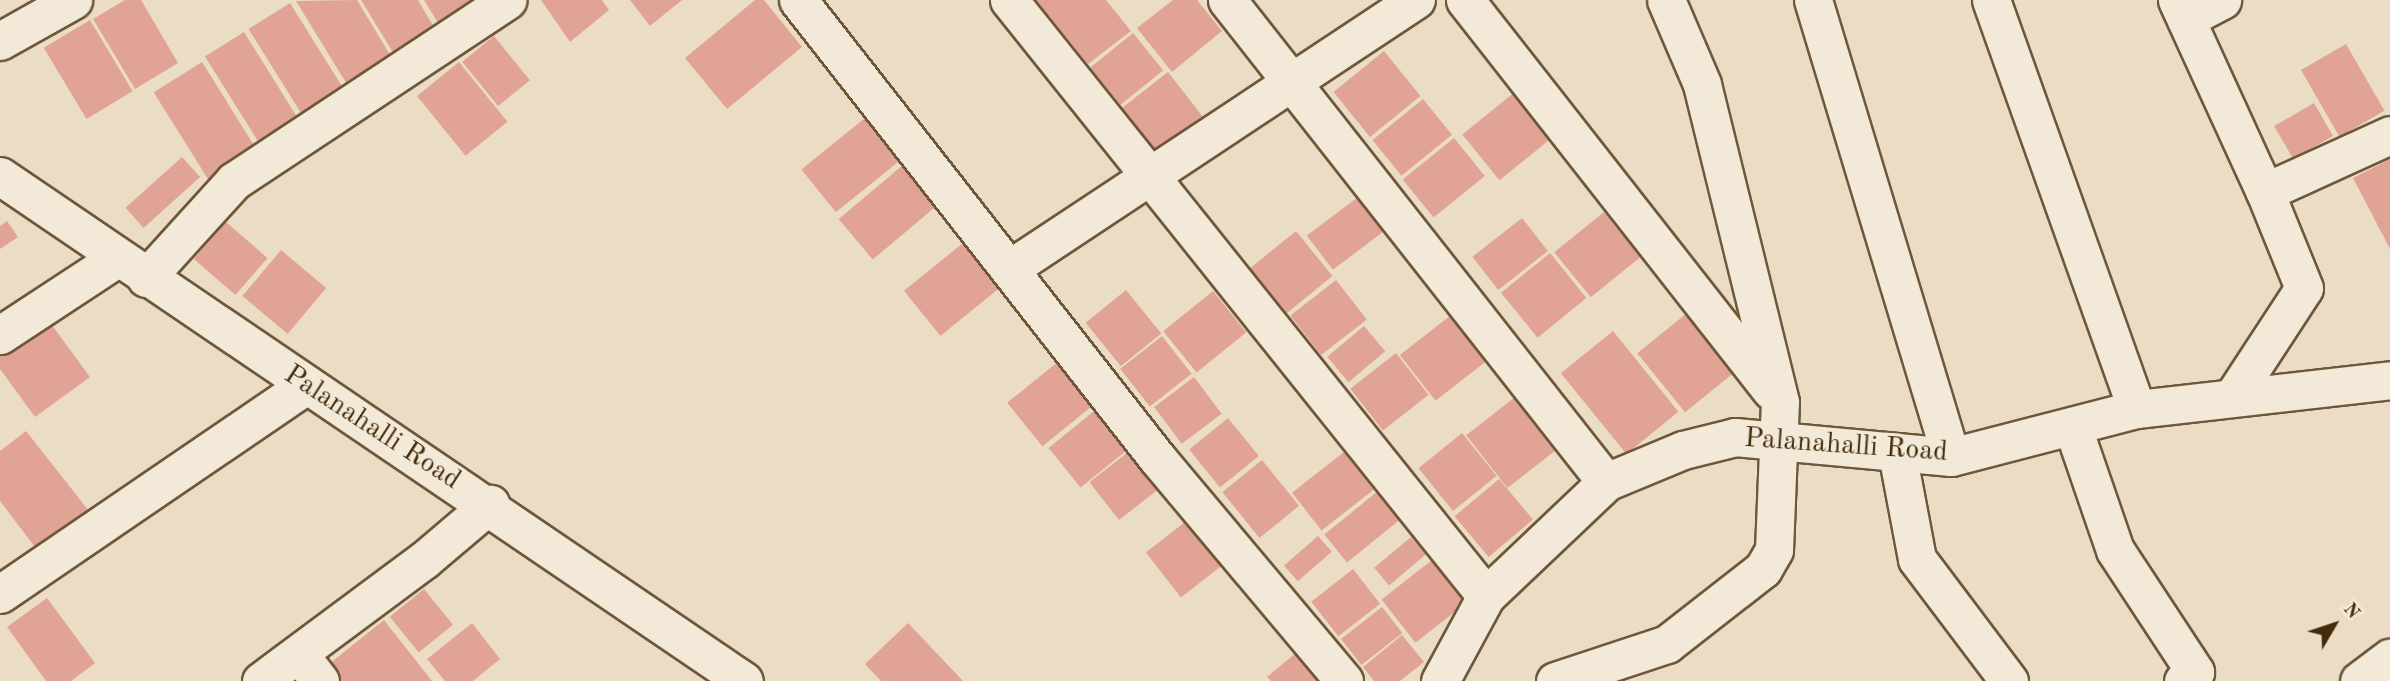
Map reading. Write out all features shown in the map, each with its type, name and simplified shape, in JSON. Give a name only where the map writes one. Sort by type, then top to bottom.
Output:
[{"type":"street","points":[[0,41],[73,0]]},
{"type":"street","points":[[0,335],[132,268],[234,181],[507,0]]},
{"type":"street","points":[[798,0],[1157,458],[1344,681]]},
{"type":"street","points":[[1009,0],[1486,596]]},
{"type":"street","points":[[1227,0],[1606,482]]},
{"type":"street","points":[[1009,270],[1290,79],[1416,0]]},
{"type":"street","points":[[1465,0],[1780,402]]},
{"type":"street","points":[[1555,681],[1667,644],[1763,569],[1774,550],[1782,439],[1780,402],[1702,84],[1666,0]]},
{"type":"street","points":[[1813,0],[1951,457]]},
{"type":"street","points":[[1991,0],[2137,409]]},
{"type":"street","points":[[2222,0],[2181,10],[2265,192],[2304,288],[2232,398]]},
{"type":"street","points":[[2265,192],[2390,135]]},
{"type":"street","name":"Palanahalli Road","points":[[7,191],[132,268],[305,386],[490,505],[744,681]]},
{"type":"street","name":"Palanahalli Road","points":[[1446,678],[1486,596],[1606,482],[1735,437],[1782,439],[1951,457],[2073,428],[2137,409],[2390,380]]},
{"type":"street","points":[[0,594],[305,386]]},
{"type":"street","points":[[2073,428],[2115,550],[2195,672],[2183,681]]},
{"type":"street","points":[[1897,453],[1917,559],[2009,681]]},
{"type":"street","points":[[261,681],[309,668],[490,505]]},
{"type":"street","points":[[2359,681],[2390,658]]},
{"type":"building","points":[[125,0],[141,0],[178,63],[135,89],[93,19]]},
{"type":"building","points":[[357,0],[392,58],[348,86],[296,1]]},
{"type":"building","points":[[361,0],[418,0],[435,29],[394,54]]},
{"type":"building","points":[[424,0],[484,0],[440,26]]},
{"type":"building","points":[[541,0],[602,0],[609,10],[570,42]]},
{"type":"building","points":[[630,0],[682,0],[650,26]]},
{"type":"building","points":[[755,0],[764,0],[802,47],[727,109],[685,58]]},
{"type":"building","points":[[1036,0],[1106,0],[1131,31],[1088,64]]},
{"type":"building","points":[[1173,0],[1197,0],[1222,31],[1172,72],[1137,28]]},
{"type":"building","points":[[290,3],[346,93],[305,119],[248,29]]},
{"type":"building","points":[[90,20],[133,91],[86,119],[44,48]]},
{"type":"building","points":[[244,32],[300,122],[261,146],[205,56]]},
{"type":"building","points":[[1133,33],[1163,70],[1120,105],[1090,68]]},
{"type":"building","points":[[494,36],[530,80],[498,106],[462,62]]},
{"type":"building","points":[[2346,44],[2384,111],[2339,137],[2301,70]]},
{"type":"building","points":[[1384,51],[1421,96],[1370,137],[1333,92]]},
{"type":"building","points":[[202,62],[258,152],[210,182],[154,92]]},
{"type":"building","points":[[459,62],[507,122],[465,156],[417,96]]},
{"type":"building","points":[[1168,72],[1202,116],[1155,153],[1121,109]]},
{"type":"building","points":[[1516,91],[1553,137],[1500,180],[1462,134]]},
{"type":"building","points":[[1423,99],[1452,135],[1401,176],[1372,140]]},
{"type":"building","points":[[2314,103],[2333,136],[2293,159],[2274,126]]},
{"type":"building","points":[[865,118],[900,161],[836,212],[801,170]]},
{"type":"building","points":[[1454,138],[1485,176],[1434,218],[1403,180]]},
{"type":"building","points":[[182,157],[200,177],[144,228],[126,208]]},
{"type":"building","points":[[2390,159],[2390,249],[2353,178]]},
{"type":"building","points":[[903,165],[937,206],[873,260],[839,219]]},
{"type":"building","points":[[1362,194],[1388,228],[1333,270],[1307,236]]},
{"type":"building","points":[[1604,212],[1641,257],[1591,297],[1554,252]]},
{"type":"building","points":[[1522,218],[1548,251],[1498,290],[1472,257]]},
{"type":"building","points":[[7,221],[18,237],[0,249],[0,226]]},
{"type":"building","points":[[226,222],[268,258],[235,295],[194,259]]},
{"type":"building","points":[[1296,231],[1333,276],[1287,313],[1250,268]]},
{"type":"building","points":[[963,243],[1000,288],[940,336],[904,291]]},
{"type":"building","points":[[281,250],[326,288],[288,334],[242,296]]},
{"type":"building","points":[[1550,253],[1587,298],[1538,338],[1501,293]]},
{"type":"building","points":[[1336,280],[1367,319],[1321,355],[1290,316]]},
{"type":"building","points":[[1126,290],[1161,334],[1121,366],[1086,323]]},
{"type":"building","points":[[1213,291],[1246,332],[1197,372],[1163,331]]},
{"type":"building","points":[[1455,312],[1491,358],[1436,401],[1400,355]]},
{"type":"building","points":[[1687,313],[1735,372],[1685,412],[1637,353]]},
{"type":"building","points":[[49,321],[90,377],[35,417],[0,369],[0,356]]},
{"type":"building","points":[[1364,326],[1385,351],[1348,382],[1327,357]]},
{"type":"building","points":[[1613,331],[1678,412],[1626,454],[1561,373]]},
{"type":"building","points":[[1162,336],[1192,374],[1150,406],[1120,369]]},
{"type":"building","points":[[1396,353],[1429,395],[1383,430],[1350,389]]},
{"type":"building","points":[[1060,360],[1095,404],[1042,446],[1007,403]]},
{"type":"building","points":[[1194,377],[1222,414],[1182,444],[1154,407]]},
{"type":"building","points":[[1519,394],[1560,447],[1507,488],[1466,435]]},
{"type":"building","points":[[1099,407],[1131,447],[1081,488],[1048,448]]},
{"type":"building","points":[[1228,418],[1259,456],[1220,488],[1189,449]]},
{"type":"building","points":[[26,431],[89,511],[38,551],[0,501],[0,451]]},
{"type":"building","points":[[1462,433],[1497,476],[1453,511],[1418,468]]},
{"type":"building","points":[[1132,449],[1162,487],[1119,520],[1089,482]]},
{"type":"building","points":[[1344,452],[1374,490],[1322,530],[1292,493]]},
{"type":"building","points":[[1262,460],[1299,506],[1259,538],[1222,492]]},
{"type":"building","points":[[1499,479],[1533,520],[1489,557],[1455,516]]},
{"type":"building","points":[[1378,491],[1401,519],[1347,562],[1324,534]]},
{"type":"building","points":[[1190,518],[1225,563],[1181,597],[1146,552]]},
{"type":"building","points":[[1318,536],[1332,552],[1298,581],[1284,566]]},
{"type":"building","points":[[1411,537],[1426,555],[1389,585],[1374,568]]},
{"type":"building","points":[[1432,560],[1466,603],[1415,643],[1382,599]]},
{"type":"building","points":[[1353,569],[1380,604],[1338,636],[1311,602]]},
{"type":"building","points":[[424,589],[453,625],[419,652],[390,617]]},
{"type":"building","points":[[47,598],[95,663],[71,681],[46,681],[7,627]]},
{"type":"building","points":[[1382,607],[1402,633],[1361,665],[1341,639]]},
{"type":"building","points":[[384,620],[432,681],[335,681],[324,668]]},
{"type":"building","points":[[472,623],[500,659],[473,681],[445,681],[427,659]]},
{"type":"building","points":[[908,623],[963,681],[881,681],[865,664]]},
{"type":"building","points":[[1402,635],[1424,662],[1400,681],[1374,681],[1363,667]]},
{"type":"building","points":[[1303,647],[1332,681],[1271,681],[1267,677]]}]
